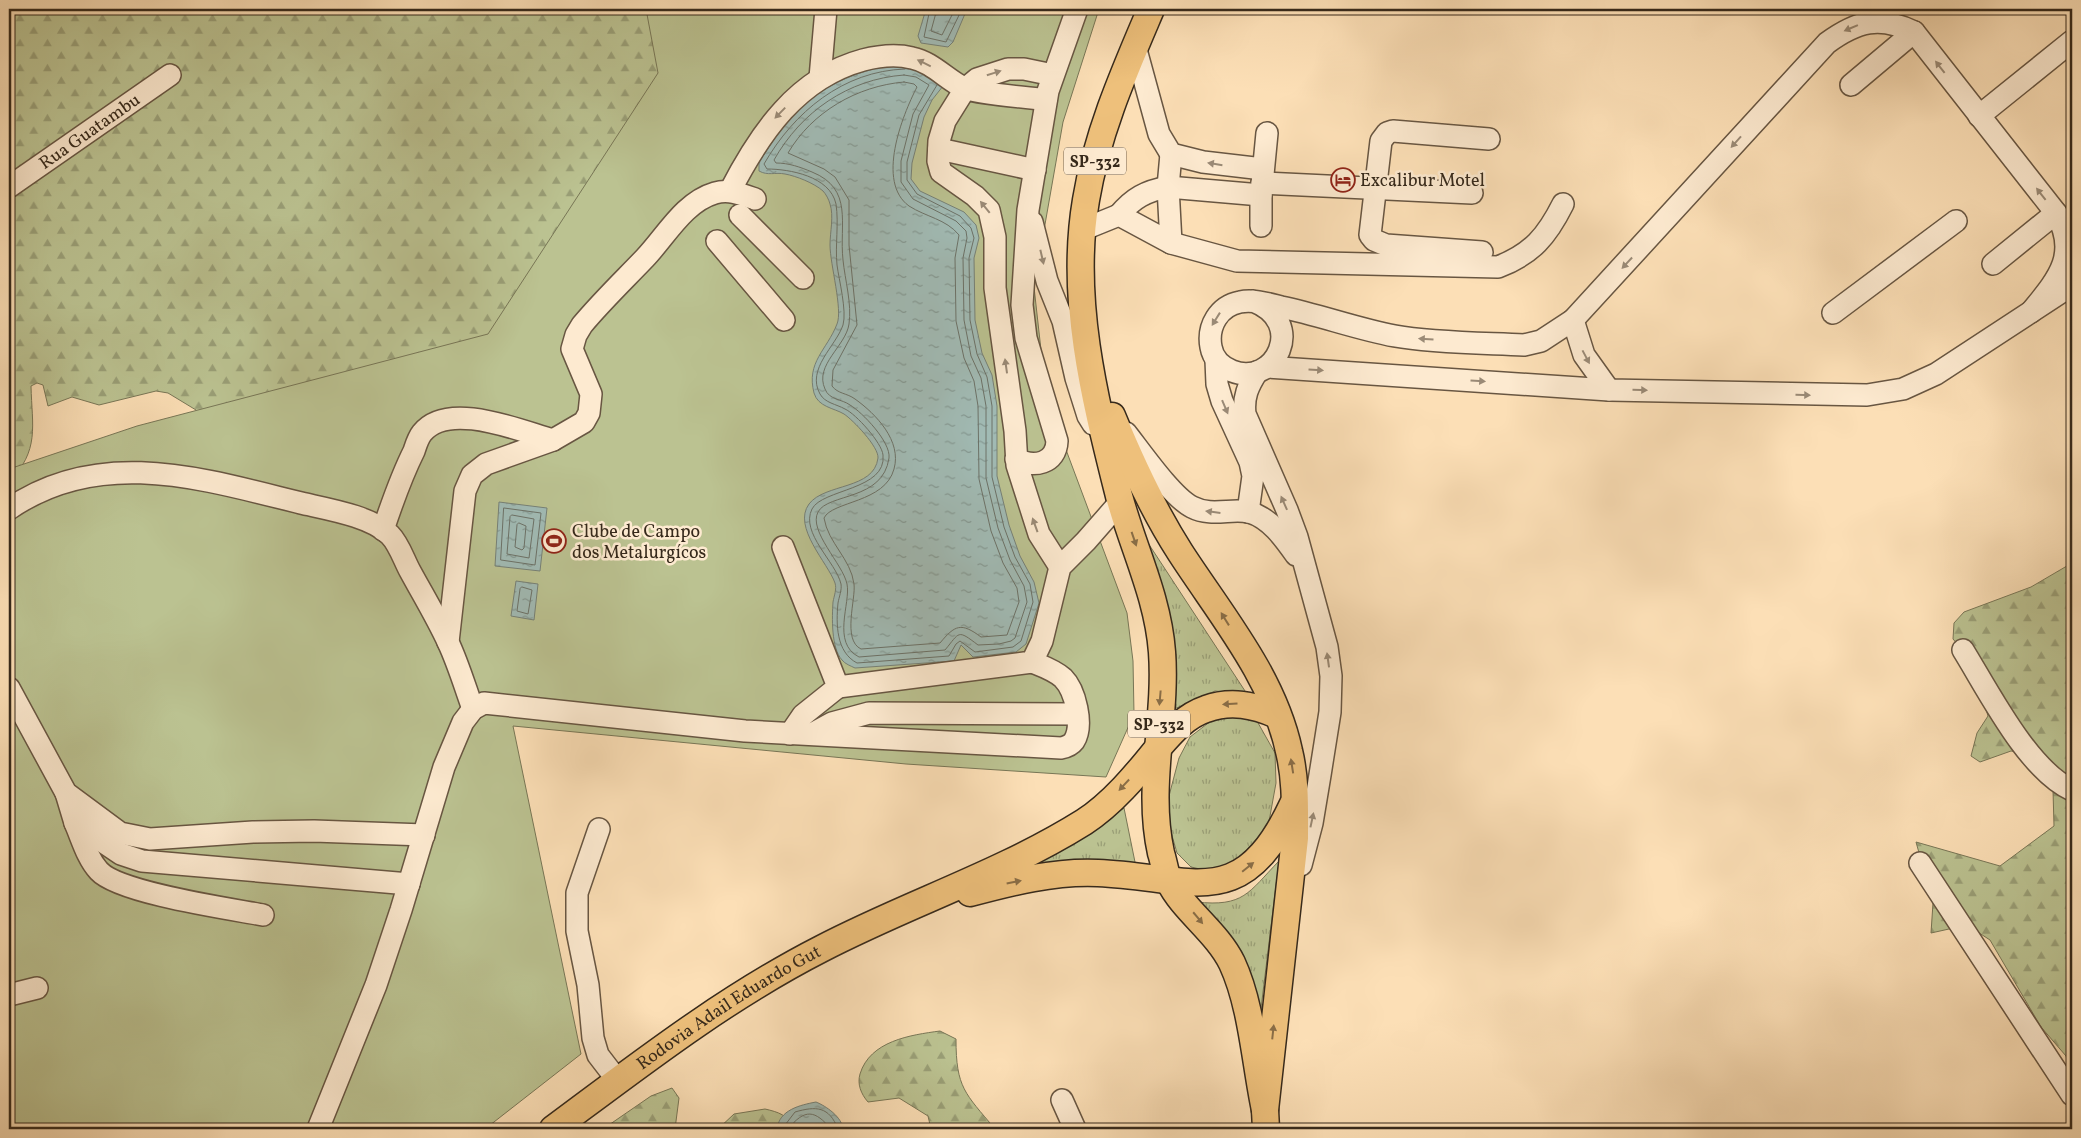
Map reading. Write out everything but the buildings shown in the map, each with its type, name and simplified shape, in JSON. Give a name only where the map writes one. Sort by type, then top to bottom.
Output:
[{"type":"main road","name":"SP-332","points":[[1151,9],[1110,108],[1093,166],[1086,200],[1082,230],[1081,277],[1090,375],[1121,501],[1145,571],[1158,622],[1162,676],[1154,805],[1156,830],[1168,880],[1231,962],[1250,1030],[1266,1119]]},
{"type":"main road","name":"SP-332","points":[[1085,321],[1113,417],[1132,462],[1179,550],[1250,658],[1277,715],[1289,748],[1296,798],[1295,838],[1266,1119]]},
{"type":"main road","points":[[1157,750],[1177,726],[1206,709],[1239,704],[1256,706],[1277,715]]},
{"type":"main road","name":"Rodovia Adail Eduardo Gut","points":[[553,1129],[618,1081],[762,981],[820,949],[916,906],[1054,839],[1087,820],[1113,798],[1157,750]]},
{"type":"main road","points":[[1168,880],[1210,883],[1239,874],[1268,846],[1282,827],[1296,798]]},
{"type":"main road","name":"Rodovia Adail Eduardo Gut","points":[[916,906],[1002,885],[1059,874],[1098,873],[1168,880]]},
{"type":"street","points":[[820,78],[826,9]]},
{"type":"street","points":[[1016,459],[1031,463],[1040,462],[1053,457],[1057,450],[1057,441],[1026,338],[1022,305],[1028,210],[1046,100],[1077,9]]},
{"type":"street","points":[[1248,512],[1254,476],[1250,462],[1222,401],[1217,384],[1216,360],[1210,339],[1215,318],[1231,304],[1253,301],[1394,336],[1524,345],[1541,341],[1557,333],[1573,320],[1827,43],[1842,32],[1858,25],[1876,21],[1897,24],[1914,32],[2064,225],[2065,257],[2062,270],[2031,312]]},
{"type":"street","points":[[1851,85],[1914,32]]},
{"type":"street","points":[[1979,116],[2072,41]]},
{"type":"street","points":[[1135,46],[1160,134],[1171,154],[1168,187],[1171,243]]},
{"type":"street","points":[[730,191],[749,154],[775,118],[800,92],[820,78],[849,64],[894,56],[925,62],[965,89],[1046,100]]},
{"type":"street","points":[[1054,75],[1024,69],[1008,69],[977,79],[965,89],[945,121],[938,161],[941,172],[975,196],[989,210],[995,237],[995,288],[1015,431],[1016,459],[1026,500],[1039,534],[1060,567]]},
{"type":"street","name":"Rua Guatambu","points":[[9,188],[170,75]]},
{"type":"street","points":[[1482,252],[1386,245],[1374,240],[1370,234],[1381,141],[1387,133],[1393,131],[1489,139]]},
{"type":"street","points":[[1261,226],[1262,182],[1267,133]]},
{"type":"street","points":[[939,149],[1035,170]]},
{"type":"street","points":[[1171,154],[1210,163],[1262,182]]},
{"type":"street","points":[[1082,230],[1119,215],[1134,198],[1155,189],[1168,187],[1262,182],[1472,194]]},
{"type":"street","points":[[448,642],[465,491],[472,475],[486,464],[553,440],[584,422],[592,403],[591,394],[572,349],[576,335],[582,325],[692,206],[708,196],[730,191],[755,199]]},
{"type":"street","points":[[1119,215],[1171,243],[1237,261],[1498,267],[1519,259],[1550,231],[1563,204]]},
{"type":"street","points":[[1028,210],[1048,281],[1063,321],[1076,378],[1088,416],[1108,450]]},
{"type":"street","points":[[740,215],[803,278]]},
{"type":"street","points":[[1833,313],[1956,221]]},
{"type":"street","points":[[1993,264],[2064,225]]},
{"type":"street","points":[[717,241],[784,320]]},
{"type":"street","points":[[1216,360],[1235,372],[1262,369],[1609,390],[1867,395],[1903,389],[1936,374],[2072,285]]},
{"type":"street","points":[[1253,301],[1266,306],[1276,316],[1281,329],[1282,343],[1277,356],[1262,369],[1246,393],[1243,403],[1245,414],[1287,510],[1306,569],[1326,647],[1331,676],[1330,712],[1312,823],[1286,918]]},
{"type":"street","points":[[1573,320],[1584,355],[1609,390]]},
{"type":"street","points":[[383,530],[402,476],[422,433],[440,422],[456,417],[480,419],[553,440]]},
{"type":"street","points":[[1113,417],[1178,496],[1192,507],[1220,513],[1248,512],[1277,530],[1306,569]]},
{"type":"street","points":[[9,509],[29,495],[49,486],[116,472],[156,472],[203,479],[343,513],[383,530],[391,536],[448,642],[479,706]]},
{"type":"street","points":[[1032,662],[1042,641],[1060,567],[1121,501]]},
{"type":"street","points":[[783,547],[838,687]]},
{"type":"street","points":[[1963,650],[2022,743],[2040,767],[2062,786],[2072,790]]},
{"type":"street","points":[[479,706],[745,731],[790,734],[812,734],[1061,748],[1070,746],[1075,740],[1078,730],[1077,714],[1070,688],[1063,678],[1053,670],[1032,662],[838,687],[803,715],[790,734]]},
{"type":"street","points":[[9,688],[66,793],[75,823],[91,859],[100,872],[111,879],[151,893],[263,915]]},
{"type":"street","points":[[318,1129],[376,985],[444,767],[463,722],[479,706]]},
{"type":"street","points":[[812,734],[832,723],[869,713],[1077,714]]},
{"type":"street","points":[[66,793],[120,833],[136,838],[314,831],[424,836]]},
{"type":"street","points":[[75,823],[122,854],[142,861],[409,884]]},
{"type":"street","points":[[599,829],[577,893],[577,931],[588,985],[593,1038],[598,1055],[618,1081]]},
{"type":"street","points":[[1920,863],[2072,1095]]},
{"type":"street","points":[[9,995],[38,988]]},
{"type":"street","points":[[1062,1100],[1075,1129]]},
{"type":"green space","points":[[9,9],[734,9],[601,303],[204,443],[196,410],[168,393],[156,391],[99,405],[72,397],[48,406],[43,385],[37,383],[31,386],[33,426],[30,448],[26,459],[9,482]]},
{"type":"green space","name":"Clube de Campo dos Metalurgícos","points":[[646,9],[1099,9],[1063,122],[1034,287],[1042,359],[1059,431],[1127,613],[1133,661],[1134,714],[1106,777],[906,764],[513,726],[581,1054],[485,1129],[9,1129],[9,469],[137,426],[488,334],[658,73]]},
{"type":"green space","points":[[1148,543],[1247,694],[1215,691],[1172,710],[1176,684],[1174,642],[1167,608]]},
{"type":"green space","points":[[2072,563],[2072,1079],[2066,1056],[2041,1027],[1990,940],[1967,925],[1931,933],[1933,903],[1916,842],[2000,866],[2054,826],[2053,790],[2039,756],[2011,751],[1980,762],[1971,756],[1977,733],[1988,716],[1972,661],[1953,639],[1954,623],[1964,612],[2031,587]]},
{"type":"green space","points":[[1220,714],[1253,714],[1275,753],[1276,783],[1268,827],[1232,865],[1210,871],[1191,867],[1177,853],[1165,811],[1179,758],[1190,737]]},
{"type":"green space","points":[[1124,808],[1136,867],[1025,870],[1076,841]]},
{"type":"green space","points":[[1279,861],[1258,1033],[1196,902],[1212,903],[1235,900],[1260,882]]},
{"type":"green space","points":[[940,1031],[956,1039],[956,1055],[960,1080],[969,1098],[995,1129],[931,1129],[928,1116],[899,1098],[868,1102],[863,1096],[859,1085],[859,1078],[865,1063],[872,1054],[892,1042]]},
{"type":"green space","points":[[672,1088],[679,1098],[675,1129],[603,1129],[651,1096]]},
{"type":"green space","points":[[765,1109],[786,1117],[793,1129],[718,1129],[734,1114]]},
{"type":"water","points":[[926,9],[967,9],[953,42],[948,47],[921,43],[918,36]]},
{"type":"water","points":[[892,65],[920,66],[943,86],[932,100],[924,117],[912,163],[911,179],[920,191],[964,212],[976,225],[979,238],[974,258],[975,320],[982,353],[992,375],[997,406],[997,476],[1009,525],[1020,556],[1034,582],[1039,603],[1026,644],[1016,652],[973,657],[961,645],[954,661],[855,668],[848,665],[838,655],[834,640],[833,624],[835,583],[813,545],[805,523],[805,513],[809,504],[816,497],[868,476],[875,468],[878,458],[874,447],[859,428],[844,414],[819,401],[814,393],[812,382],[815,364],[833,333],[838,317],[830,240],[832,219],[830,202],[823,191],[805,180],[789,175],[769,174],[759,171],[759,162],[780,130],[805,103],[840,81],[866,71]]},
{"type":"water","points":[[499,502],[547,508],[540,571],[495,566]]},
{"type":"water","points":[[516,581],[538,584],[534,620],[511,616]]},
{"type":"water","points":[[816,1102],[837,1116],[843,1129],[777,1129],[782,1117],[786,1113],[797,1107]]},
{"type":"place","name":"Excalibur Motel","points":[[1343,180]]},
{"type":"place","name":"Clube de Campo dos Metalurgícos","points":[[554,541]]}]
